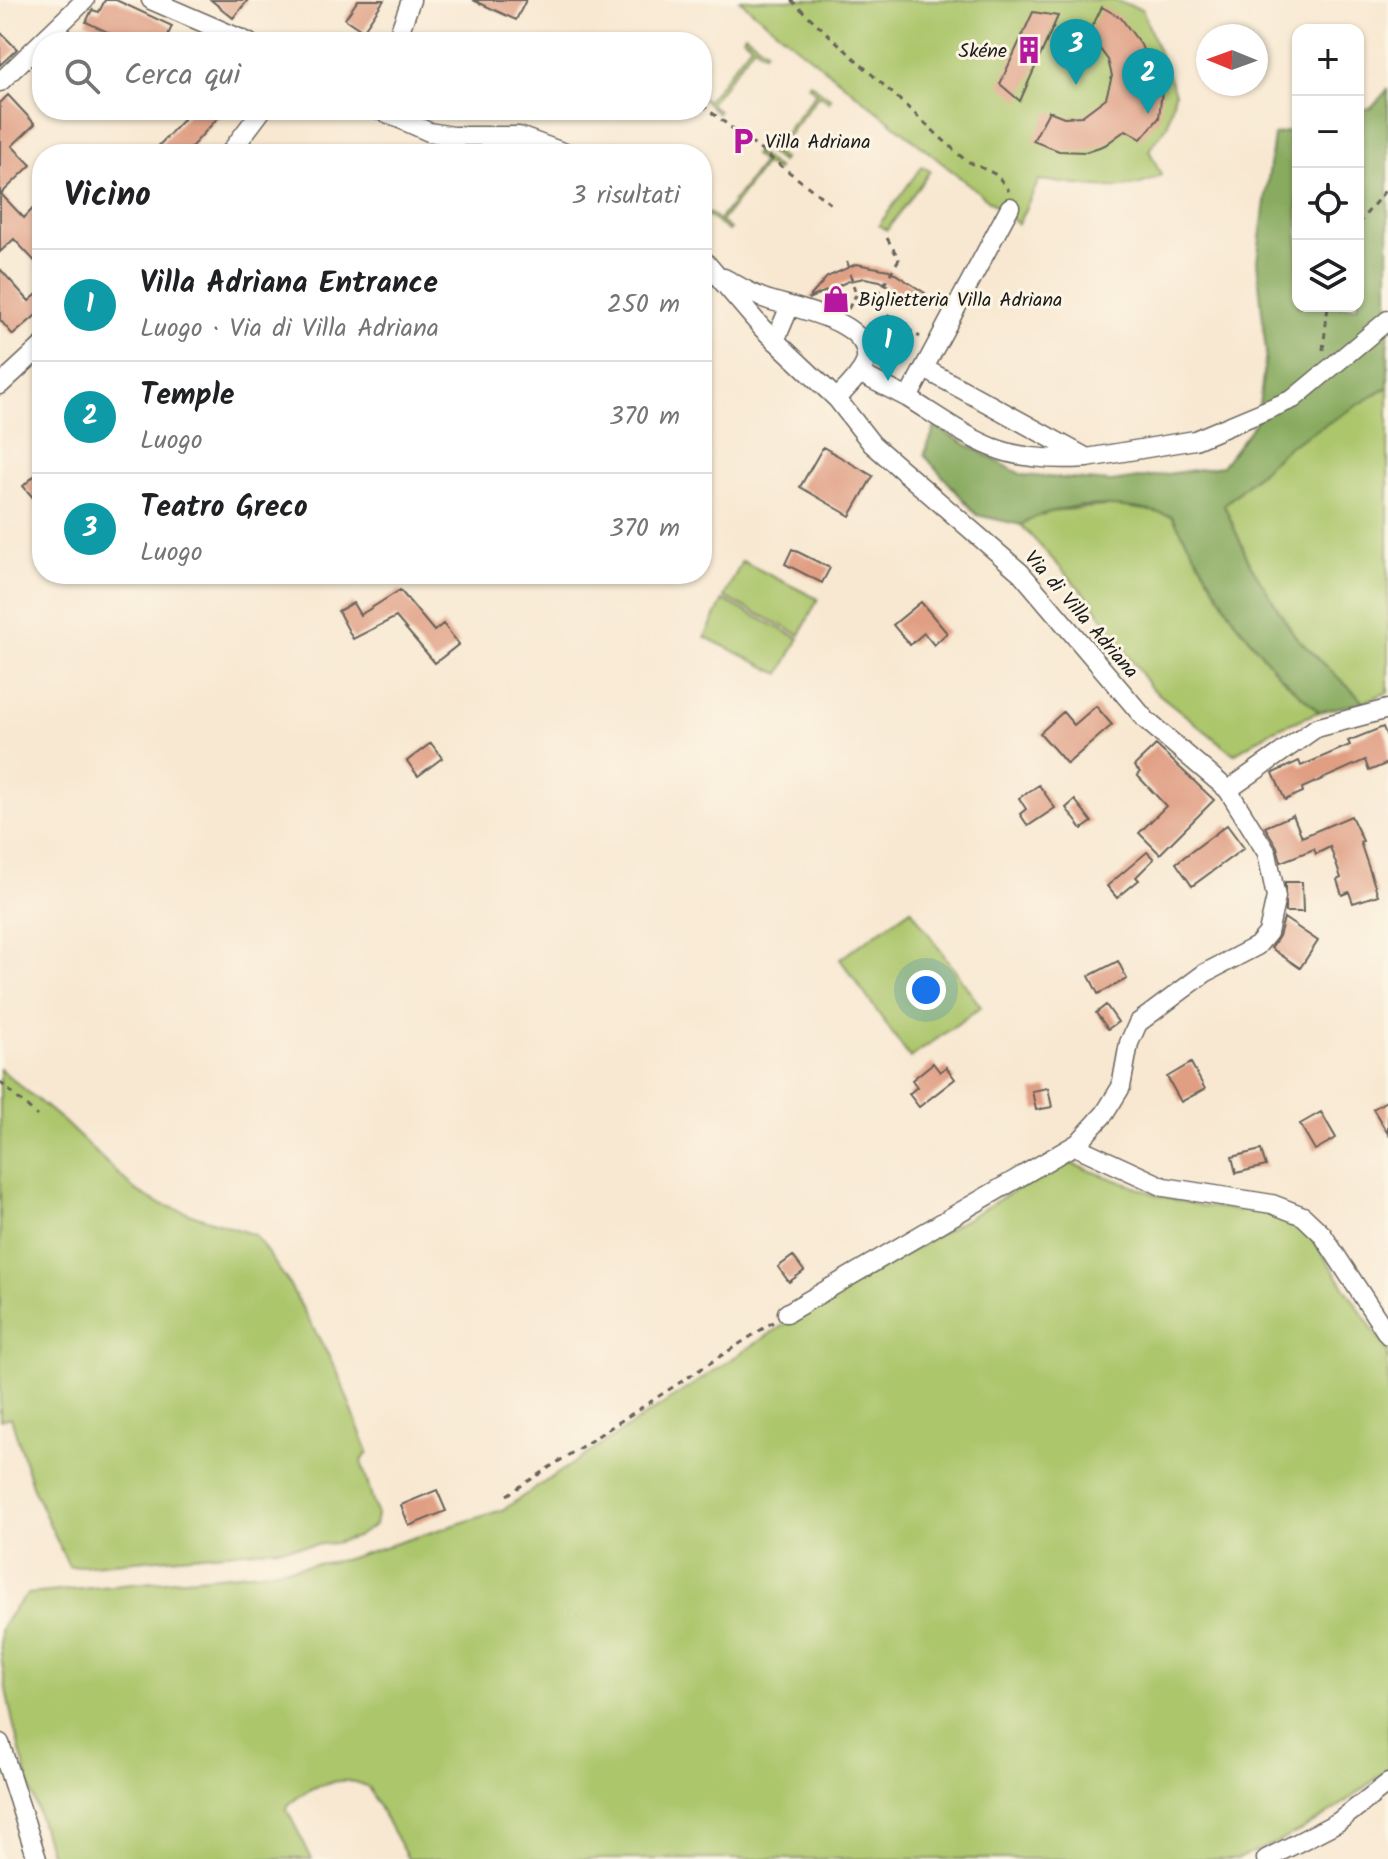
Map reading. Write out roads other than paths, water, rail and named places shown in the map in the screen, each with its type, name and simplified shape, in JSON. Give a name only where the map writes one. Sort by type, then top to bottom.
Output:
[{"type":"street","points":[[52,32],[85,0]]},
{"type":"street","points":[[151,0],[225,32]]},
{"type":"street","points":[[400,32],[411,0]]},
{"type":"street","points":[[0,82],[32,51]]},
{"type":"street","points":[[236,144],[254,120]]},
{"type":"street","points":[[402,120],[429,132],[524,136],[544,144]]},
{"type":"street","points":[[908,398],[922,364],[1010,207]]},
{"type":"street","name":"Via di Villa Adriana","points":[[712,269],[775,341],[837,399],[872,444],[1021,573],[1146,720],[1228,790],[1260,837],[1276,890],[1271,928],[1257,946],[1205,973],[1138,1023],[1129,1043],[1121,1087],[1105,1113],[1075,1146],[787,1313]]},
{"type":"street","name":"Via di Villa Adriana","points":[[717,275],[766,299],[842,325],[861,342],[866,352],[859,373]]},
{"type":"street","points":[[775,341],[790,306]]},
{"type":"street","points":[[837,399],[859,373],[908,398],[988,448],[1041,461],[1087,458],[1195,440],[1281,405],[1320,380],[1388,320]]},
{"type":"street","points":[[0,385],[32,355]]},
{"type":"street","points":[[922,364],[1087,458]]},
{"type":"street","points":[[1228,790],[1316,728],[1388,709]]},
{"type":"street","points":[[1075,1146],[1159,1186],[1272,1204],[1303,1216],[1322,1234],[1388,1335]]},
{"type":"street","points":[[0,1743],[37,1859]]},
{"type":"street","points":[[1266,1859],[1338,1822],[1388,1783]]},
{"type":"place","name":"Skéne","points":[[1029,50]]},
{"type":"place","name":"Teatro Greco","points":[[1076,85]]},
{"type":"place","name":"Temple","points":[[1148,114]]},
{"type":"place","name":"Villa Adriana","points":[[743,141]]},
{"type":"place","name":"Biglietteria Villa Adriana","points":[[836,299]]},
{"type":"place","name":"Villa Adriana Entrance","points":[[888,381]]}]
